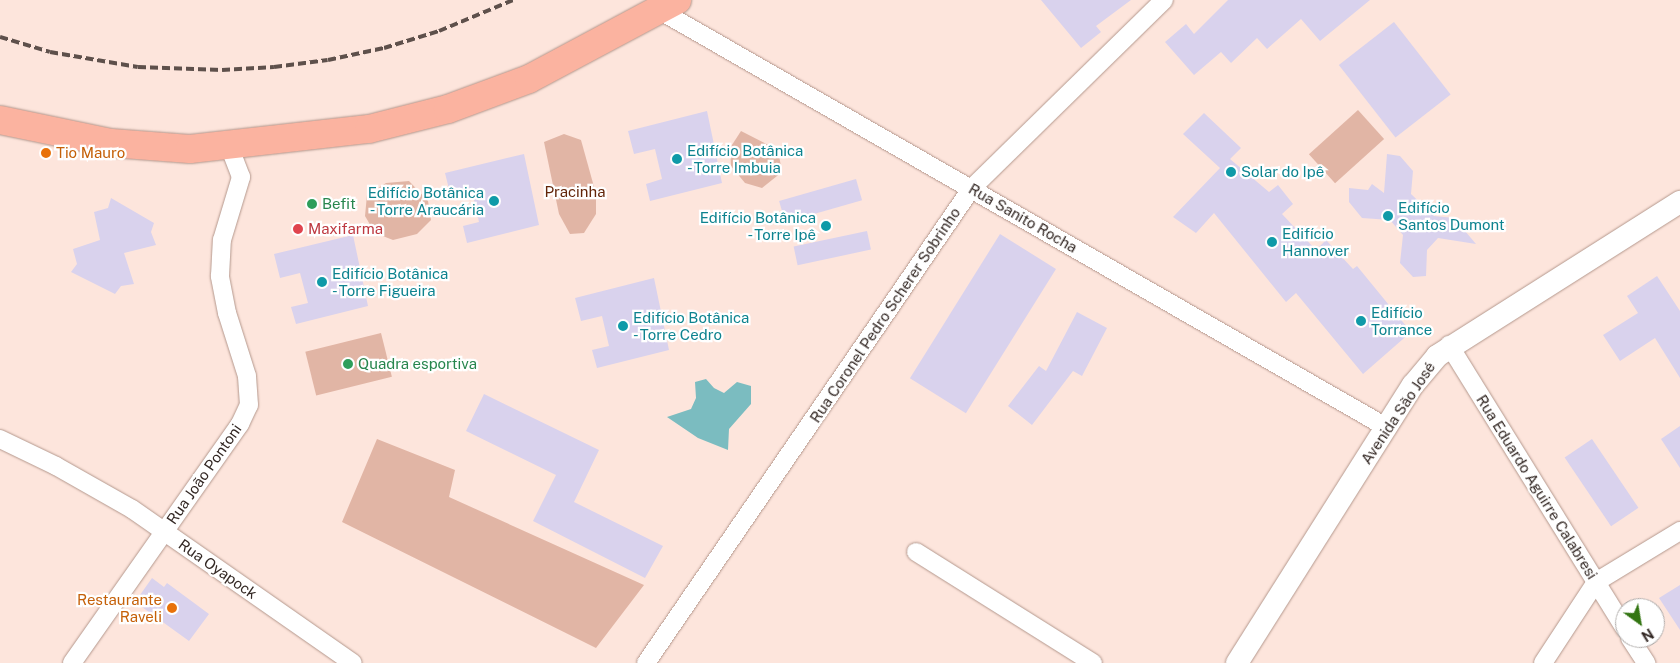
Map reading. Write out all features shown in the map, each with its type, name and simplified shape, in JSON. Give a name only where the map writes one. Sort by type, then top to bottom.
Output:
[{"type":"main road","points":[[0,120],[111,144],[190,148],[229,146],[361,130],[448,109],[529,79],[668,5]]},
{"type":"street","name":"Rua Coronel Pedro Scherer Sobrinho","points":[[646,663],[971,189],[1164,0]]},
{"type":"street","name":"Rua Sanito Rocha","points":[[668,5],[971,189],[1386,427]]},
{"type":"street","name":"Rua João Pontoni","points":[[72,663],[240,424],[249,405],[247,376],[226,313],[220,276],[222,240],[241,177],[229,146]]},
{"type":"street","name":"Avenida São José","points":[[1237,663],[1425,368],[1449,345],[1680,202]]},
{"type":"street","name":"Rua Eduardo Aguirre Calabresi","points":[[1449,345],[1615,613]]},
{"type":"street","name":"Rua Oyapock","points":[[0,439],[97,488],[164,531],[353,663]]},
{"type":"street","points":[[1543,663],[1596,582],[1680,531]]},
{"type":"street","points":[[916,552],[1093,663]]},
{"type":"street","points":[[1636,648],[1646,663]]},
{"type":"green space","points":[[1358,110],[1384,139],[1335,183],[1309,154]]},
{"type":"green space","points":[[741,131],[778,150],[782,172],[762,188],[745,183],[731,166],[730,148]]},
{"type":"green space","name":"Pracinha","points":[[564,134],[581,140],[596,194],[596,214],[584,233],[570,234],[559,214],[544,142]]},
{"type":"green space","points":[[409,181],[428,201],[431,220],[417,234],[393,240],[375,233],[365,216],[367,195],[386,183]]},
{"type":"green space","name":"Quadra esportiva","points":[[381,333],[392,377],[316,396],[305,352]]},
{"type":"green space","points":[[377,439],[455,470],[449,497],[644,585],[596,648],[342,522]]},
{"type":"water","points":[[706,379],[714,388],[724,393],[737,382],[751,386],[751,404],[729,429],[728,450],[698,438],[667,417],[691,409],[696,398],[695,382]]},
{"type":"building","points":[[1041,0],[1131,0],[1096,26],[1101,32],[1081,48]]},
{"type":"building","points":[[1228,0],[1370,0],[1320,41],[1301,19],[1267,49],[1257,38],[1231,63],[1221,52],[1194,75],[1165,42],[1186,24],[1194,34]]},
{"type":"building","points":[[1394,22],[1451,94],[1395,138],[1339,65]]},
{"type":"building","name":"Edifício Botânica - Torre Imbuia","points":[[707,111],[722,183],[650,201],[646,184],[662,179],[655,149],[634,154],[628,131]]},
{"type":"building","points":[[1204,113],[1241,148],[1230,159],[1269,192],[1278,185],[1293,204],[1282,214],[1316,250],[1326,240],[1353,269],[1357,266],[1411,332],[1363,374],[1296,293],[1286,302],[1214,213],[1196,233],[1173,217],[1220,168],[1183,134]]},
{"type":"building","name":"Edifício Botânica - Torre Araucária","points":[[524,154],[539,225],[467,243],[463,226],[479,222],[472,191],[451,197],[445,173]]},
{"type":"building","name":"Edifício Santos Dumont","points":[[1387,154],[1400,156],[1413,171],[1411,194],[1434,216],[1454,218],[1476,244],[1438,238],[1427,250],[1426,276],[1413,277],[1400,263],[1403,235],[1390,220],[1362,218],[1349,202],[1349,188],[1368,190],[1372,184],[1384,193]]},
{"type":"building","points":[[856,179],[862,200],[785,222],[779,201]]},
{"type":"building","points":[[111,198],[154,223],[151,232],[156,245],[124,253],[134,284],[121,286],[115,294],[71,272],[77,264],[73,249],[100,240],[94,212],[108,208]]},
{"type":"building","points":[[867,231],[871,250],[798,265],[794,247]]},
{"type":"building","points":[[1000,234],[1056,269],[966,413],[910,378]]},
{"type":"building","name":"Edifício Botânica - Torre Figueira","points":[[353,235],[368,306],[296,324],[291,307],[308,303],[300,273],[280,278],[274,254]]},
{"type":"building","points":[[1657,276],[1680,311],[1680,378],[1655,338],[1620,361],[1603,335],[1638,313],[1627,296]]},
{"type":"building","name":"Edifício Botânica - Torre Cedro","points":[[654,278],[669,350],[597,368],[592,350],[609,346],[602,316],[581,321],[575,298]]},
{"type":"building","points":[[1077,312],[1107,328],[1082,376],[1073,371],[1032,425],[1008,406],[1039,366],[1046,371]]},
{"type":"building","points":[[484,394],[599,450],[574,502],[663,546],[645,578],[533,521],[556,475],[466,431]]},
{"type":"building","points":[[1680,426],[1680,468],[1661,439]]},
{"type":"building","points":[[1592,439],[1638,508],[1611,526],[1565,457]]},
{"type":"building","name":"Restaurante Raveli","points":[[152,578],[164,587],[167,583],[209,614],[189,641],[135,602]]},
{"type":"building","points":[[1680,585],[1680,630],[1665,607],[1665,598],[1659,598]]},
{"type":"railway","points":[[0,37],[50,52],[138,67],[222,70],[274,67],[328,60],[384,48],[439,31],[513,0]]},
{"type":"place","name":"Tio Mauro","points":[[46,153]]},
{"type":"place","name":"Edifício Botânica - Torre Imbuia","points":[[677,159]]},
{"type":"place","name":"Solar do Ipê","points":[[1231,172]]},
{"type":"place","name":"Edifício Botânica - Torre Araucária","points":[[494,201]]},
{"type":"place","name":"Befit","points":[[312,204]]},
{"type":"place","name":"Edifício Santos Dumont","points":[[1388,216]]},
{"type":"place","name":"Edifício Botânica - Torre Ipê","points":[[826,226]]},
{"type":"place","name":"Maxifarma","points":[[298,229]]},
{"type":"place","name":"Edifício Hannover","points":[[1272,242]]},
{"type":"place","name":"Edifício Botânica - Torre Figueira","points":[[322,282]]},
{"type":"place","name":"Edifício Torrance","points":[[1361,321]]},
{"type":"place","name":"Edifício Botânica - Torre Cedro","points":[[623,326]]},
{"type":"place","name":"Quadra esportiva","points":[[348,364]]},
{"type":"place","name":"Restaurante Raveli","points":[[172,608]]}]
